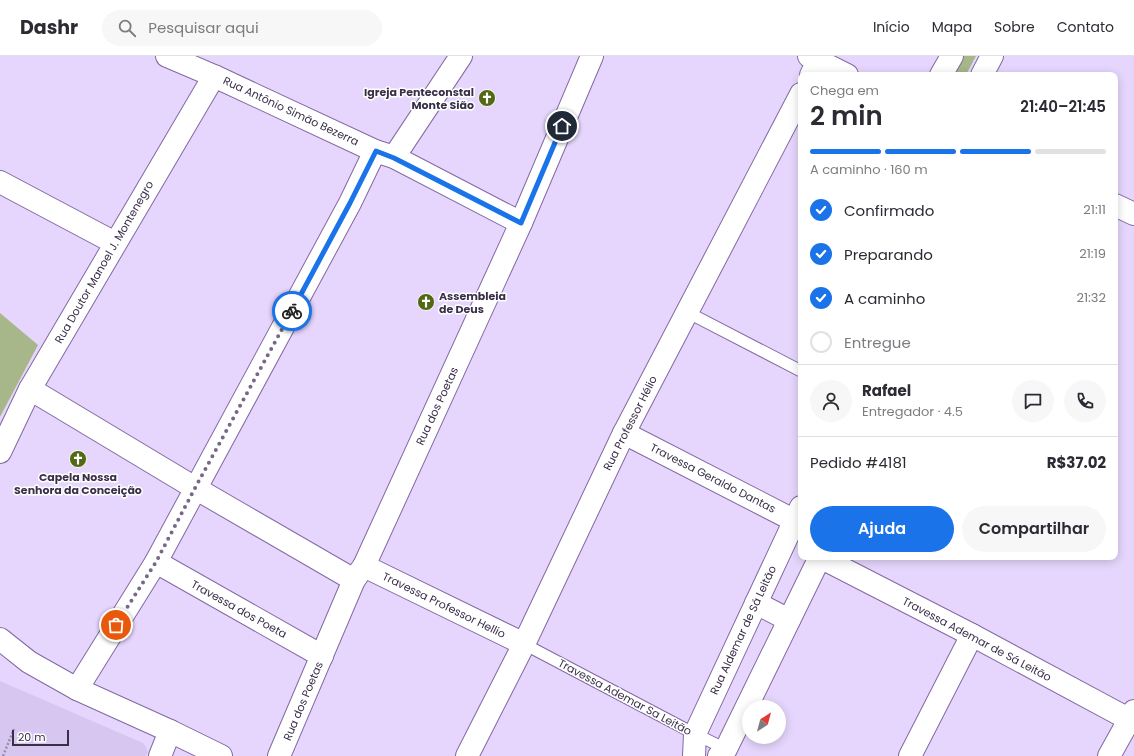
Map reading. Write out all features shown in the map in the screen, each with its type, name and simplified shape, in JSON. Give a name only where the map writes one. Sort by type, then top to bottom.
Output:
[{"type":"street","name":"Rua Antônio Simão Bezerra","points":[[167,56],[385,154],[521,223]]},
{"type":"street","points":[[77,689],[156,562],[350,203],[385,154],[461,56]]},
{"type":"street","name":"Rua dos Poetas","points":[[279,756],[359,573],[521,223],[592,56]]},
{"type":"street","points":[[943,72],[952,56]]},
{"type":"street","points":[[984,72],[992,56]]},
{"type":"street","points":[[813,64],[838,72]]},
{"type":"street","name":"Rua Doutor Manoel J. Montenegro","points":[[0,452],[30,389],[214,76]]},
{"type":"street","name":"Rua Professor Hélio","points":[[467,756],[524,644],[624,433],[798,100]]},
{"type":"street","points":[[0,182],[115,243]]},
{"type":"street","points":[[1118,206],[1134,214]]},
{"type":"street","name":"Travessa Professor Hellio","points":[[30,389],[195,488],[359,573],[524,644]]},
{"type":"street","name":"Travessa Geraldo Dantas","points":[[624,433],[798,517]]},
{"type":"street","name":"Rua Aldemar de Sá Leitão","points":[[694,756],[695,734],[756,603],[798,519]]},
{"type":"street","points":[[723,752],[819,560]]},
{"type":"street","name":"Travessa Ademar de Sá Leitão","points":[[826,560],[1133,717]]},
{"type":"street","name":"Travessa dos Poeta","points":[[156,562],[322,656]]},
{"type":"street","points":[[756,603],[789,620]]},
{"type":"street","points":[[910,756],[972,635]]},
{"type":"street","points":[[0,640],[29,662],[77,689],[170,731],[220,756]]},
{"type":"street","points":[[1109,756],[1133,717]]},
{"type":"street","points":[[160,756],[170,731]]},
{"type":"lane","points":[[687,312],[798,369]]},
{"type":"lane","name":"Travessa Ademar Sa Leitão","points":[[524,644],[695,734],[723,752]]},
{"type":"path","points":[[3,756],[14,729]]},
{"type":"shaded area","points":[[0,681],[143,743],[148,752],[146,756],[0,756]]},
{"type":"green space","points":[[961,56],[976,56],[968,72],[953,72]]},
{"type":"green space","points":[[0,313],[38,345],[0,417]]},
{"type":"way so far","points":[[116,625],[156,562],[292,311]]},
{"type":"place","name":"Igreja Penteconstal Monte Sião","points":[[487,98]]},
{"type":"place","name":"Assembleia de Deus","points":[[426,302]]},
{"type":"place","name":"Capela Nossa Senhora da Conceição","points":[[78,459]]},
{"type":"route","points":[[292,311],[376,151],[394,158],[521,223],[562,126]]}]
